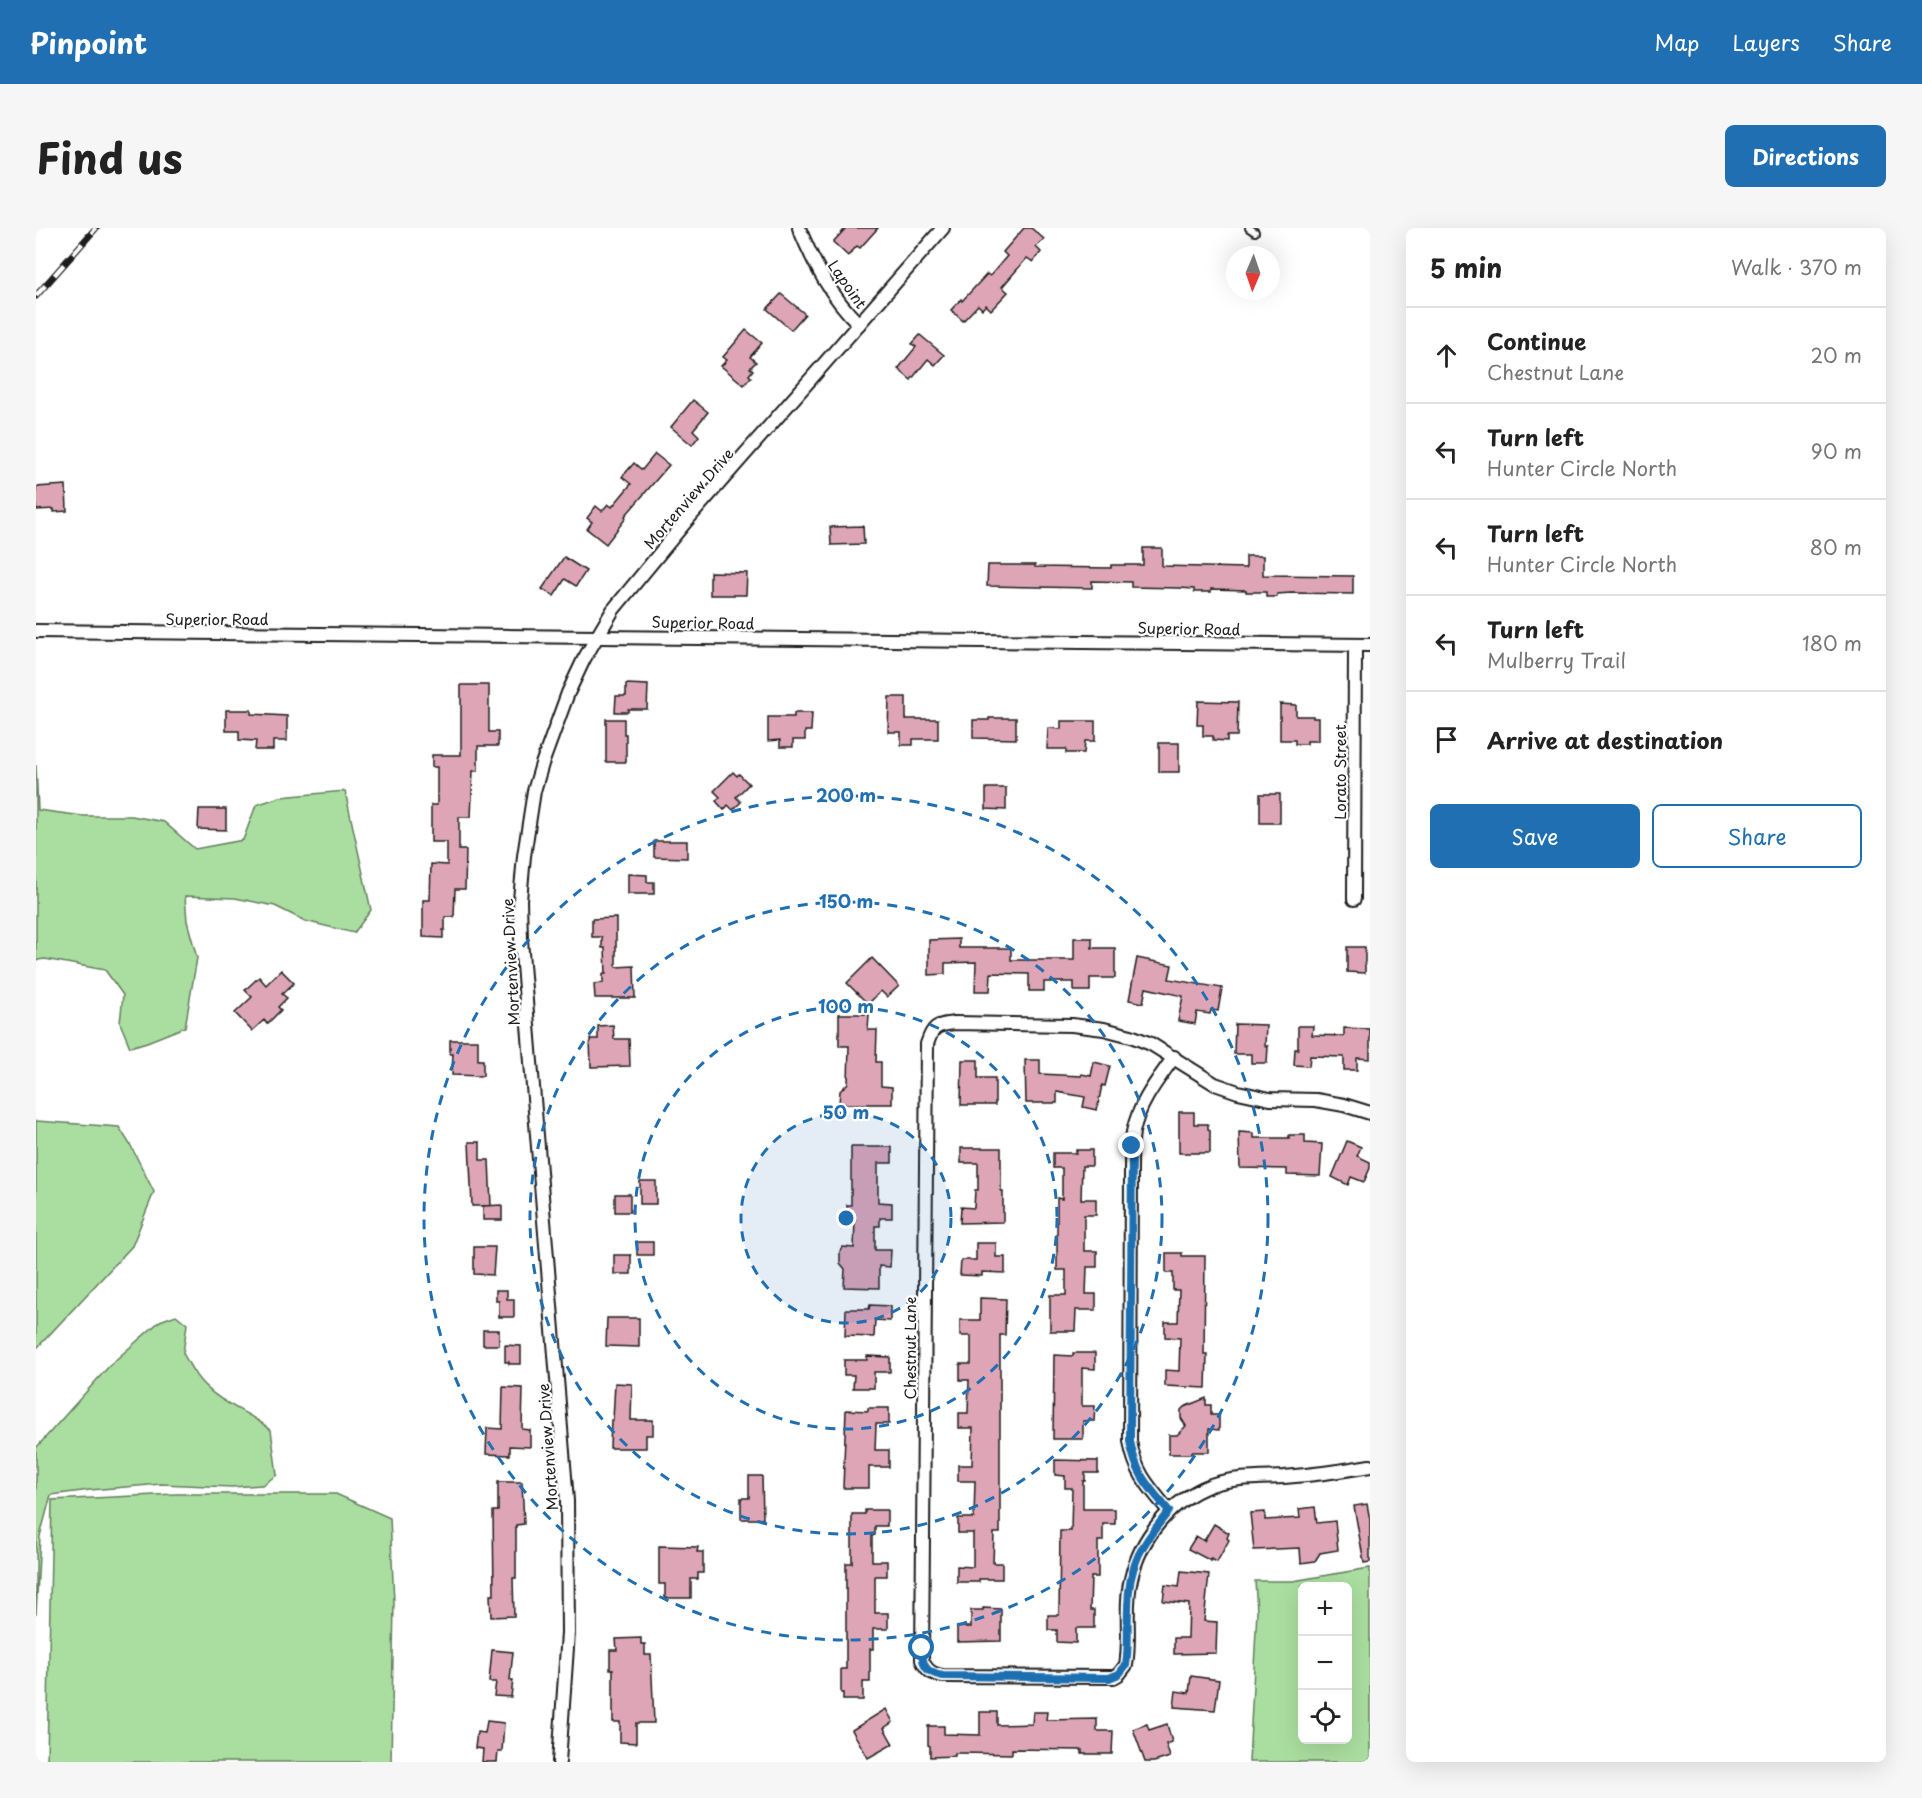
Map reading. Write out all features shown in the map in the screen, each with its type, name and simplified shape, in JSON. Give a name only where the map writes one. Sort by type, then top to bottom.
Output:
[{"type":"street","name":"Lapoint","points":[[799,228],[825,282],[844,310],[859,324]]},
{"type":"street","name":"Mortenview Drive","points":[[560,1762],[568,1633],[567,1501],[524,982],[520,900],[527,828],[542,764],[553,728],[568,693],[613,610],[688,519],[943,228]]},
{"type":"street","name":"Superior Road","points":[[36,631],[1370,645]]},
{"type":"street","name":"Lorato Street","points":[[1354,898],[1355,645]]},
{"type":"street","name":"Chestnut Lane","points":[[1169,1511],[1147,1538],[1130,1580],[1126,1665],[1119,1674],[1109,1678],[943,1676],[934,1674],[926,1668],[922,1660],[922,1636],[927,1044],[934,1028],[955,1023],[1091,1027],[1131,1036],[1174,1057]]},
{"type":"street","points":[[1370,1113],[1316,1100],[1270,1099],[1249,1095],[1215,1083],[1174,1057],[1150,1091],[1133,1132],[1130,1441],[1133,1457],[1142,1479],[1169,1511],[1191,1495],[1212,1485],[1244,1478],[1301,1475],[1370,1467]]},
{"type":"lane","points":[[1249,228],[1255,232]]},
{"type":"green space","points":[[36,765],[38,810],[83,816],[132,816],[164,822],[195,849],[243,840],[256,805],[280,797],[345,791],[371,910],[354,933],[305,921],[275,906],[235,898],[185,896],[187,921],[197,958],[185,1027],[130,1047],[120,1023],[123,995],[105,970],[45,959],[36,962]]},
{"type":"green space","points":[[36,1121],[119,1127],[154,1192],[132,1246],[36,1349]]},
{"type":"green space","points":[[176,1315],[187,1324],[183,1353],[198,1378],[220,1398],[271,1430],[277,1475],[262,1485],[232,1487],[161,1484],[51,1495],[40,1536],[36,1615],[36,1448],[111,1364],[160,1321]]},
{"type":"green space","points":[[176,1494],[336,1494],[390,1518],[394,1602],[391,1762],[47,1762],[52,1500]]},
{"type":"green space","points":[[1370,1568],[1370,1762],[1249,1762],[1257,1611],[1255,1581],[1293,1581]]},
{"type":"building","points":[[846,228],[878,228],[860,248],[857,246],[848,256],[833,242]]},
{"type":"building","points":[[1024,228],[1031,228],[1044,239],[1036,247],[1041,252],[1033,262],[1027,258],[1002,287],[1008,292],[991,310],[986,305],[982,309],[978,305],[963,321],[951,310],[987,274],[990,276],[1007,256],[1003,252]]},
{"type":"building","points":[[781,294],[805,314],[791,330],[767,309]]},
{"type":"building","points":[[746,330],[762,343],[750,357],[756,362],[750,368],[753,370],[749,375],[751,377],[744,385],[721,366],[727,360],[723,357]]},
{"type":"building","points":[[920,335],[944,355],[935,365],[928,359],[911,380],[898,369],[916,347],[912,344]]},
{"type":"building","points":[[693,400],[708,412],[693,430],[699,436],[692,445],[671,427]]},
{"type":"building","points":[[655,454],[669,465],[625,516],[626,518],[606,544],[587,529],[592,522],[587,518],[596,506],[602,511],[608,504],[612,507],[631,484],[622,477],[634,463],[642,470]]},
{"type":"building","points":[[66,485],[67,511],[36,510],[36,487]]},
{"type":"building","points":[[863,526],[864,544],[831,545],[830,527]]},
{"type":"building","points":[[1143,548],[1162,548],[1162,566],[1246,568],[1246,556],[1263,556],[1263,575],[1353,576],[1353,594],[1291,593],[1266,597],[1266,592],[1246,592],[1246,590],[1211,589],[1211,592],[1194,592],[1194,589],[1131,587],[1131,582],[1092,581],[1092,588],[987,586],[988,565],[1111,568],[1111,565],[1143,565]]},
{"type":"building","points":[[564,557],[586,571],[576,586],[565,579],[554,596],[542,589]]},
{"type":"building","points":[[710,572],[747,573],[746,595],[710,595]]},
{"type":"building","points":[[626,684],[648,685],[647,709],[615,712],[616,696],[626,696]]},
{"type":"building","points":[[461,685],[489,685],[489,732],[498,732],[498,746],[478,746],[478,771],[473,771],[471,817],[459,817],[459,850],[466,850],[465,889],[455,889],[454,917],[445,917],[443,938],[423,937],[423,900],[430,900],[431,864],[447,865],[447,842],[431,842],[431,805],[437,805],[437,767],[432,767],[432,755],[461,755]]},
{"type":"building","points":[[889,697],[906,697],[906,719],[938,719],[938,739],[913,739],[913,745],[901,745],[901,732],[888,732]]},
{"type":"building","points":[[1198,701],[1238,702],[1237,736],[1227,736],[1227,741],[1213,740],[1213,736],[1203,736],[1203,725],[1197,725]]},
{"type":"building","points":[[1280,704],[1296,705],[1296,716],[1318,718],[1318,741],[1295,744],[1295,740],[1280,740]]},
{"type":"building","points":[[226,710],[251,710],[251,714],[287,716],[287,741],[273,741],[273,750],[255,750],[256,741],[239,740],[239,731],[226,731]]},
{"type":"building","points":[[794,713],[812,713],[811,731],[805,731],[805,740],[793,740],[793,747],[780,747],[780,740],[768,741],[768,717],[794,717]]},
{"type":"building","points":[[989,718],[1016,718],[1016,739],[973,738],[973,720],[989,720]]},
{"type":"building","points":[[606,719],[624,719],[626,762],[606,762]]},
{"type":"building","points":[[1061,721],[1095,721],[1095,741],[1085,741],[1084,753],[1066,753],[1066,749],[1047,749],[1048,728],[1061,729]]},
{"type":"building","points":[[1159,743],[1179,743],[1179,772],[1159,772]]},
{"type":"building","points":[[733,772],[737,776],[739,774],[749,784],[736,797],[741,802],[733,810],[728,805],[724,810],[716,801],[720,797],[714,791]]},
{"type":"building","points":[[986,788],[1006,788],[1006,810],[986,809]]},
{"type":"building","points":[[1260,794],[1280,794],[1280,823],[1260,823]]},
{"type":"building","points":[[199,809],[226,809],[226,830],[198,829]]},
{"type":"building","points":[[654,841],[687,841],[687,858],[654,857]]},
{"type":"building","points":[[628,874],[647,875],[647,882],[654,882],[654,894],[628,894]]},
{"type":"building","points":[[616,918],[616,967],[634,966],[635,998],[595,998],[594,984],[603,983],[603,974],[606,974],[605,948],[602,948],[602,937],[592,937],[592,919]]},
{"type":"building","points":[[1074,938],[1092,938],[1092,948],[1115,948],[1115,978],[1090,978],[1090,991],[1074,991],[1074,982],[1044,982],[1044,991],[1029,991],[1029,974],[991,973],[990,991],[975,991],[976,962],[945,963],[945,974],[929,975],[929,940],[959,939],[959,948],[1011,948],[1011,960],[1074,960]]},
{"type":"building","points":[[1347,947],[1365,947],[1365,973],[1347,972]]},
{"type":"building","points":[[872,958],[899,986],[887,997],[881,991],[868,1004],[847,983]]},
{"type":"building","points":[[1137,958],[1172,965],[1169,979],[1222,988],[1218,1011],[1211,1010],[1210,1014],[1197,1012],[1195,1024],[1178,1021],[1183,996],[1146,988],[1143,1003],[1129,1000]]},
{"type":"building","points":[[281,970],[294,983],[282,994],[287,998],[278,1007],[281,1010],[267,1024],[264,1020],[252,1031],[235,1013],[252,997],[245,990],[259,977],[266,985]]},
{"type":"building","points":[[839,1014],[869,1014],[868,1030],[877,1030],[876,1062],[881,1062],[881,1086],[892,1087],[892,1104],[839,1104],[840,1091],[848,1083],[849,1046],[839,1046]]},
{"type":"building","points":[[1235,1024],[1266,1025],[1267,1063],[1251,1063],[1251,1054],[1234,1054]]},
{"type":"building","points":[[613,1025],[614,1039],[629,1039],[630,1066],[591,1067],[590,1039],[598,1039],[598,1026]]},
{"type":"building","points":[[1298,1026],[1313,1026],[1312,1035],[1344,1036],[1344,1028],[1370,1029],[1370,1059],[1357,1058],[1357,1070],[1344,1070],[1344,1057],[1310,1056],[1309,1066],[1294,1065],[1295,1049],[1298,1049]]},
{"type":"building","points":[[450,1040],[478,1040],[478,1060],[483,1060],[483,1076],[452,1075],[453,1054],[450,1054]]},
{"type":"building","points":[[962,1060],[978,1060],[978,1078],[995,1078],[995,1105],[961,1105]]},
{"type":"building","points":[[1025,1060],[1040,1060],[1040,1074],[1091,1076],[1094,1062],[1110,1066],[1105,1086],[1102,1085],[1097,1110],[1083,1107],[1085,1097],[1057,1092],[1057,1103],[1026,1103]]},
{"type":"building","points":[[1179,1112],[1194,1112],[1194,1124],[1208,1124],[1210,1153],[1179,1153]]},
{"type":"building","points":[[1239,1132],[1254,1133],[1254,1138],[1289,1138],[1289,1135],[1305,1135],[1305,1143],[1322,1144],[1320,1176],[1287,1175],[1287,1169],[1240,1168]]},
{"type":"building","points":[[1347,1141],[1361,1147],[1357,1156],[1370,1162],[1364,1182],[1351,1177],[1348,1185],[1332,1177]]},
{"type":"building","points":[[469,1142],[480,1142],[480,1160],[489,1160],[491,1206],[472,1206]]},
{"type":"building","points":[[851,1147],[892,1147],[892,1163],[878,1163],[878,1202],[892,1203],[892,1218],[880,1218],[880,1226],[875,1226],[875,1250],[891,1250],[890,1267],[879,1266],[879,1288],[844,1287],[845,1269],[840,1263],[840,1251],[843,1247],[854,1248],[855,1220],[846,1220],[847,1205],[851,1205]]},
{"type":"building","points":[[961,1148],[1001,1148],[1003,1222],[960,1223],[961,1207],[974,1208],[975,1190],[978,1190],[978,1163],[961,1163]]},
{"type":"building","points":[[1076,1150],[1092,1150],[1092,1166],[1082,1166],[1081,1199],[1096,1199],[1096,1215],[1084,1215],[1084,1251],[1097,1251],[1097,1267],[1087,1267],[1086,1294],[1096,1294],[1096,1310],[1076,1310],[1075,1331],[1050,1331],[1050,1295],[1066,1295],[1066,1270],[1057,1270],[1057,1198],[1062,1199],[1062,1168],[1053,1168],[1053,1153],[1076,1153]]},
{"type":"building","points":[[640,1181],[656,1181],[656,1204],[640,1204]]},
{"type":"building","points":[[615,1194],[630,1194],[630,1212],[615,1212]]},
{"type":"building","points":[[502,1205],[502,1220],[483,1220],[483,1206]]},
{"type":"building","points":[[637,1242],[653,1242],[653,1255],[637,1255]]},
{"type":"building","points":[[976,1243],[996,1243],[996,1257],[1005,1257],[1005,1273],[982,1272],[982,1276],[960,1275],[961,1260],[976,1260]]},
{"type":"building","points":[[474,1247],[495,1247],[493,1275],[474,1274]]},
{"type":"building","points":[[1166,1253],[1205,1256],[1206,1388],[1165,1386],[1165,1370],[1179,1371],[1180,1338],[1165,1337],[1165,1322],[1178,1322],[1179,1290],[1173,1290],[1173,1273],[1166,1273]]},
{"type":"building","points":[[614,1255],[631,1255],[631,1274],[614,1274]]},
{"type":"building","points":[[496,1290],[507,1290],[507,1299],[514,1299],[514,1317],[499,1317]]},
{"type":"building","points":[[980,1298],[1006,1299],[1005,1335],[1000,1335],[1000,1533],[994,1533],[993,1563],[1002,1563],[1002,1579],[957,1582],[957,1566],[973,1567],[973,1533],[958,1533],[958,1518],[974,1518],[975,1481],[958,1481],[958,1465],[972,1465],[973,1428],[959,1428],[959,1413],[968,1413],[969,1380],[960,1380],[960,1364],[971,1364],[971,1336],[960,1336],[960,1320],[980,1320]]},
{"type":"building","points":[[870,1305],[890,1306],[890,1321],[875,1320],[874,1337],[845,1336],[846,1309],[869,1309]]},
{"type":"building","points":[[607,1318],[639,1318],[639,1347],[606,1346]]},
{"type":"building","points":[[483,1330],[499,1330],[499,1345],[483,1345]]},
{"type":"building","points":[[505,1345],[521,1346],[521,1364],[505,1362]]},
{"type":"building","points":[[1073,1353],[1095,1353],[1095,1369],[1082,1368],[1082,1406],[1095,1406],[1094,1421],[1083,1421],[1083,1439],[1053,1439],[1054,1355],[1073,1356]]},
{"type":"building","points":[[867,1356],[890,1357],[890,1372],[874,1372],[874,1388],[853,1388],[854,1375],[844,1375],[844,1360],[867,1360]]},
{"type":"building","points":[[615,1383],[632,1384],[631,1420],[653,1420],[653,1435],[646,1435],[646,1448],[610,1448]]},
{"type":"building","points":[[503,1387],[523,1388],[522,1429],[530,1430],[530,1447],[510,1446],[510,1455],[486,1454],[487,1428],[502,1429]]},
{"type":"building","points":[[1206,1398],[1206,1405],[1211,1405],[1211,1415],[1219,1415],[1219,1430],[1209,1429],[1209,1452],[1169,1454],[1169,1435],[1177,1435],[1186,1426],[1181,1418],[1181,1410]]},
{"type":"building","points":[[868,1408],[889,1408],[889,1424],[876,1424],[875,1450],[889,1450],[889,1467],[869,1467],[869,1488],[843,1488],[846,1410],[868,1411]]},
{"type":"building","points":[[1055,1460],[1098,1461],[1098,1473],[1085,1473],[1083,1509],[1115,1509],[1115,1524],[1103,1524],[1103,1541],[1098,1541],[1098,1577],[1091,1577],[1090,1610],[1094,1610],[1094,1628],[1076,1628],[1076,1643],[1057,1642],[1057,1630],[1048,1630],[1048,1615],[1059,1615],[1060,1531],[1071,1531],[1072,1488],[1065,1488],[1065,1476],[1055,1475]]},
{"type":"building","points":[[749,1476],[762,1476],[763,1519],[741,1519],[741,1498],[749,1498]]},
{"type":"building","points":[[498,1482],[522,1482],[524,1524],[516,1525],[516,1578],[513,1578],[514,1616],[491,1617],[490,1595],[494,1595],[493,1511],[498,1511]]},
{"type":"building","points":[[1367,1504],[1370,1520],[1370,1562],[1364,1563],[1354,1506]]},
{"type":"building","points":[[1315,1507],[1317,1523],[1335,1521],[1338,1550],[1320,1553],[1315,1561],[1301,1563],[1300,1548],[1254,1550],[1250,1513],[1265,1512],[1265,1520],[1300,1518],[1299,1509]]},
{"type":"building","points":[[865,1510],[887,1510],[887,1526],[875,1526],[875,1535],[872,1536],[872,1561],[887,1561],[887,1576],[875,1576],[875,1613],[888,1613],[888,1629],[873,1629],[873,1649],[870,1649],[870,1682],[863,1682],[863,1700],[843,1700],[841,1669],[846,1669],[846,1563],[852,1563],[852,1514],[865,1514]]},
{"type":"building","points":[[1214,1524],[1229,1533],[1227,1538],[1229,1540],[1217,1562],[1188,1549],[1196,1536],[1204,1541]]},
{"type":"building","points":[[659,1546],[698,1547],[697,1552],[703,1552],[703,1573],[698,1573],[698,1579],[691,1579],[691,1598],[665,1598],[665,1584],[659,1584]]},
{"type":"building","points":[[1181,1571],[1209,1574],[1204,1621],[1217,1622],[1216,1653],[1174,1654],[1174,1638],[1188,1638],[1189,1604],[1163,1601],[1165,1585],[1179,1587]]},
{"type":"building","points":[[983,1608],[1001,1609],[1001,1641],[957,1642],[957,1627],[971,1627],[971,1610],[983,1610]]},
{"type":"building","points":[[641,1638],[641,1644],[645,1644],[645,1655],[651,1655],[654,1723],[636,1723],[636,1743],[620,1742],[620,1722],[613,1722],[613,1669],[610,1669],[610,1650],[617,1650],[616,1639]]},
{"type":"building","points":[[492,1650],[513,1652],[511,1697],[494,1696],[496,1682],[489,1682]]},
{"type":"building","points":[[1191,1676],[1219,1680],[1215,1710],[1174,1707],[1176,1691],[1189,1693]]},
{"type":"building","points":[[886,1709],[893,1722],[884,1728],[893,1744],[868,1758],[852,1730]]},
{"type":"building","points":[[980,1712],[997,1712],[997,1725],[1032,1724],[1033,1712],[1047,1712],[1046,1720],[1097,1719],[1097,1731],[1113,1731],[1112,1754],[1082,1754],[1082,1750],[1012,1749],[1012,1754],[955,1753],[955,1756],[930,1757],[928,1726],[944,1726],[944,1734],[980,1735]]},
{"type":"building","points":[[487,1721],[504,1723],[502,1751],[498,1751],[497,1762],[482,1762],[483,1749],[475,1748],[477,1732],[485,1733]]},
{"type":"building","points":[[1147,1724],[1149,1730],[1167,1724],[1172,1742],[1166,1744],[1170,1757],[1145,1762],[1133,1729]]},
{"type":"railway","points":[[36,296],[96,228]]},
{"type":"route","points":[[922,1648],[922,1660],[926,1668],[934,1674],[943,1676],[1109,1678],[1119,1674],[1126,1665],[1130,1580],[1147,1538],[1169,1511],[1142,1479],[1133,1457],[1130,1441],[1132,1146]]}]
